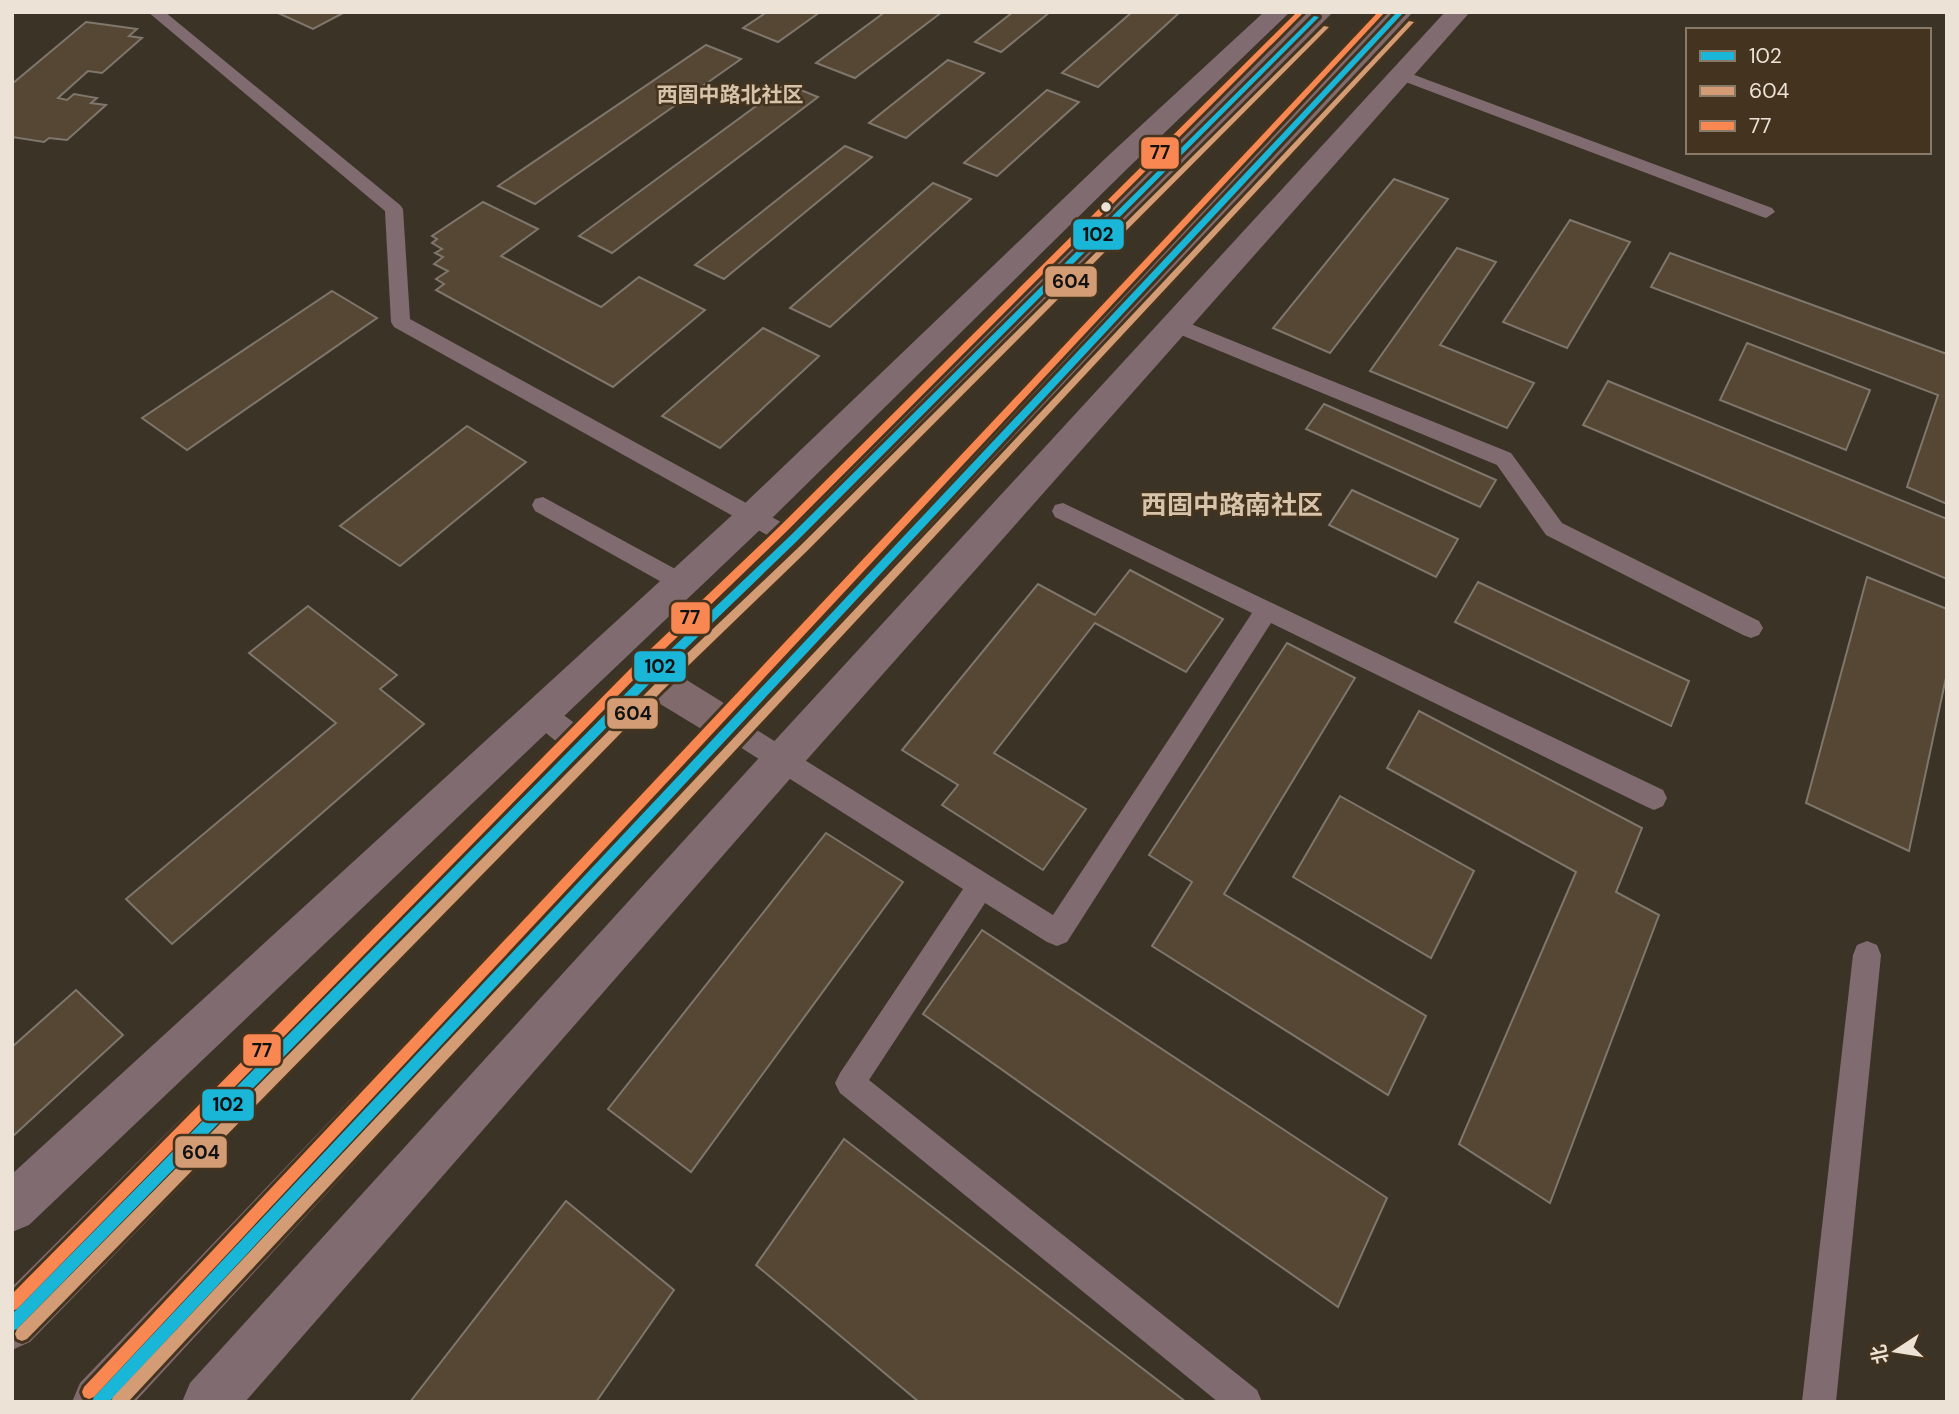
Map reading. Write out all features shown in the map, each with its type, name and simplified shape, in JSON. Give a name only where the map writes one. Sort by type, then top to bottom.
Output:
[{"type":"main road","points":[[12,1324],[649,677],[793,539],[1321,12]]},
{"type":"main road","points":[[99,1402],[1401,12]]},
{"type":"main road","points":[[649,677],[730,727]]},
{"type":"street","points":[[12,1208],[753,516],[1119,161],[1278,12]]},
{"type":"street","points":[[209,1402],[782,760],[1458,12]]},
{"type":"lane","points":[[155,12],[394,209],[401,322],[793,539]]},
{"type":"lane","points":[[1401,75],[1766,212]]},
{"type":"lane","points":[[1176,325],[1504,459],[1554,529],[1751,628]]},
{"type":"lane","points":[[544,505],[682,583]]},
{"type":"lane","points":[[1063,510],[1654,798]]},
{"type":"lane","points":[[730,727],[1057,933],[1267,610]]},
{"type":"lane","points":[[541,714],[582,745]]},
{"type":"lane","points":[[981,885],[850,1083],[1245,1402]]},
{"type":"lane","points":[[1819,1402],[1867,955]]},
{"type":"building","points":[[276,12],[345,12],[313,29]]},
{"type":"building","points":[[767,12],[820,12],[778,42],[743,28]]},
{"type":"building","points":[[885,12],[942,12],[855,78],[816,63]]},
{"type":"building","points":[[1013,12],[1050,12],[1001,52],[975,42]]},
{"type":"building","points":[[1132,12],[1180,12],[1098,87],[1062,73]]},
{"type":"building","points":[[86,22],[137,29],[129,36],[142,38],[102,73],[88,71],[58,98],[67,100],[74,94],[97,98],[91,103],[106,105],[67,140],[49,138],[44,142],[12,137],[12,84]]},
{"type":"building","points":[[706,45],[741,59],[535,204],[498,186]]},
{"type":"building","points":[[948,60],[984,73],[906,138],[869,123]]},
{"type":"building","points":[[786,84],[818,97],[612,253],[579,236]]},
{"type":"building","points":[[1047,90],[1079,102],[997,176],[964,163]]},
{"type":"building","points":[[845,146],[872,157],[724,279],[695,265]]},
{"type":"building","points":[[1394,179],[1448,199],[1330,353],[1273,328]]},
{"type":"building","points":[[933,183],[971,199],[830,327],[790,308]]},
{"type":"building","points":[[483,202],[538,229],[501,256],[601,307],[639,277],[705,310],[613,387],[436,290],[444,284],[436,279],[448,271],[434,264],[443,257],[435,253],[442,249],[432,243],[437,239],[432,236]]},
{"type":"building","points":[[1570,220],[1630,242],[1567,348],[1503,322]]},
{"type":"building","points":[[1457,248],[1496,262],[1440,345],[1534,383],[1507,428],[1370,371]]},
{"type":"building","points":[[1670,253],[1947,354],[1947,504],[1907,487],[1938,395],[1651,287]]},
{"type":"building","points":[[332,291],[377,318],[187,450],[142,418]]},
{"type":"building","points":[[763,328],[819,356],[720,448],[662,416]]},
{"type":"building","points":[[1747,343],[1870,390],[1846,450],[1720,400]]},
{"type":"building","points":[[1608,381],[1947,519],[1947,579],[1583,425]]},
{"type":"building","points":[[1324,404],[1496,480],[1480,507],[1306,429]]},
{"type":"building","points":[[467,426],[526,462],[400,566],[340,526]]},
{"type":"building","points":[[1352,490],[1458,539],[1436,577],[1329,525]]},
{"type":"building","points":[[1130,570],[1223,619],[1186,672],[1095,623],[994,753],[1086,809],[1043,870],[942,805],[958,785],[902,750],[1038,584],[1095,615]]},
{"type":"building","points":[[1867,577],[1947,609],[1947,673],[1909,851],[1806,803]]},
{"type":"building","points":[[1478,582],[1689,681],[1671,726],[1455,622]]},
{"type":"building","points":[[308,606],[397,675],[380,689],[424,724],[172,944],[126,899],[336,723],[249,653]]},
{"type":"building","points":[[1287,643],[1355,678],[1224,894],[1426,1016],[1388,1095],[1152,946],[1192,882],[1149,855]]},
{"type":"building","points":[[1419,711],[1642,828],[1616,892],[1659,915],[1550,1203],[1459,1144],[1576,872],[1387,768]]},
{"type":"building","points":[[1340,796],[1474,871],[1431,958],[1293,877]]},
{"type":"building","points":[[826,833],[903,882],[691,1172],[608,1109]]},
{"type":"building","points":[[982,930],[1387,1198],[1338,1307],[923,1014]]},
{"type":"building","points":[[76,990],[123,1035],[12,1137],[12,1047]]},
{"type":"building","points":[[844,1139],[1186,1402],[919,1402],[756,1265]]},
{"type":"building","points":[[566,1201],[674,1290],[596,1402],[410,1402]]},
{"type":"transit line","name":"77","points":[[12,1304],[639,667],[783,529],[1301,12]]},
{"type":"transit line","name":"77","points":[[89,1392],[1382,12]]},
{"type":"transit line","name":"102","points":[[99,1402],[1401,12]]},
{"type":"transit line","name":"102","points":[[12,1324],[649,677],[793,539],[1316,17]]},
{"type":"transit line","name":"604","points":[[118,1402],[1411,22]]},
{"type":"transit line","name":"604","points":[[22,1334],[659,687],[803,549],[1326,27]]},
{"type":"district","name":"西固中路北社区","points":[[730,95]]},
{"type":"district","name":"西固中路南社区","points":[[1232,505]]}]
